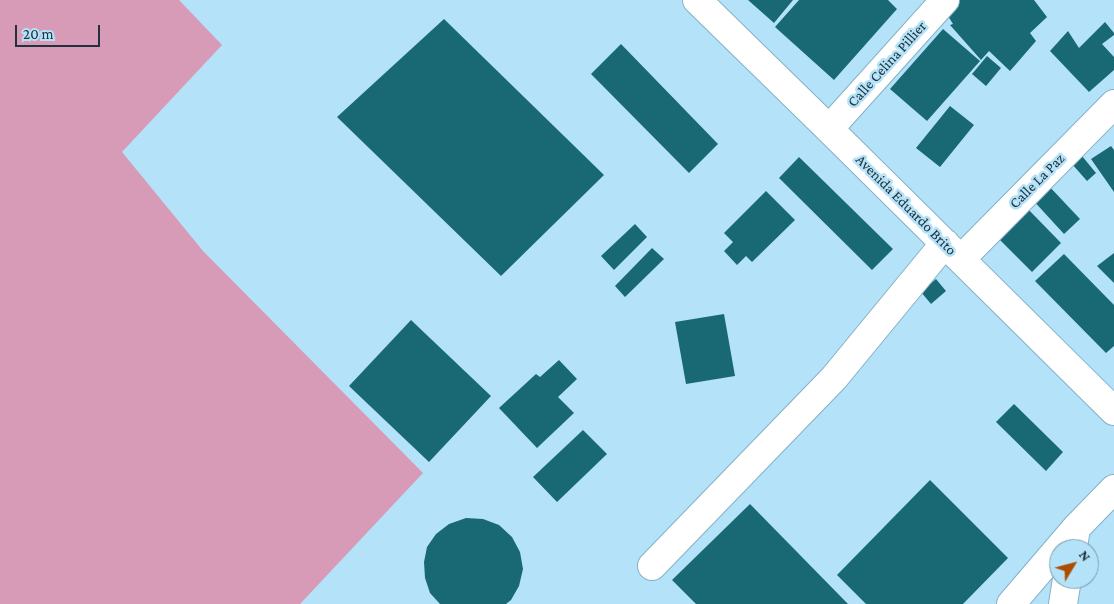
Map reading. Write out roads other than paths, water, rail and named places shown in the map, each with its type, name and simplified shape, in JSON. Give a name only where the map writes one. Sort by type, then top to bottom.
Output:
[{"type":"street","name":"Avenida Eduardo Brito","points":[[697,0],[953,251],[1109,398]]},
{"type":"street","name":"Calle Celina Pillier","points":[[829,129],[946,0]]},
{"type":"street","name":"Calle La Paz","points":[[652,566],[834,378],[953,251],[1114,104]]},
{"type":"street","points":[[1011,604],[1075,538],[1114,489]]},
{"type":"street","points":[[1063,604],[1065,589]]}]
